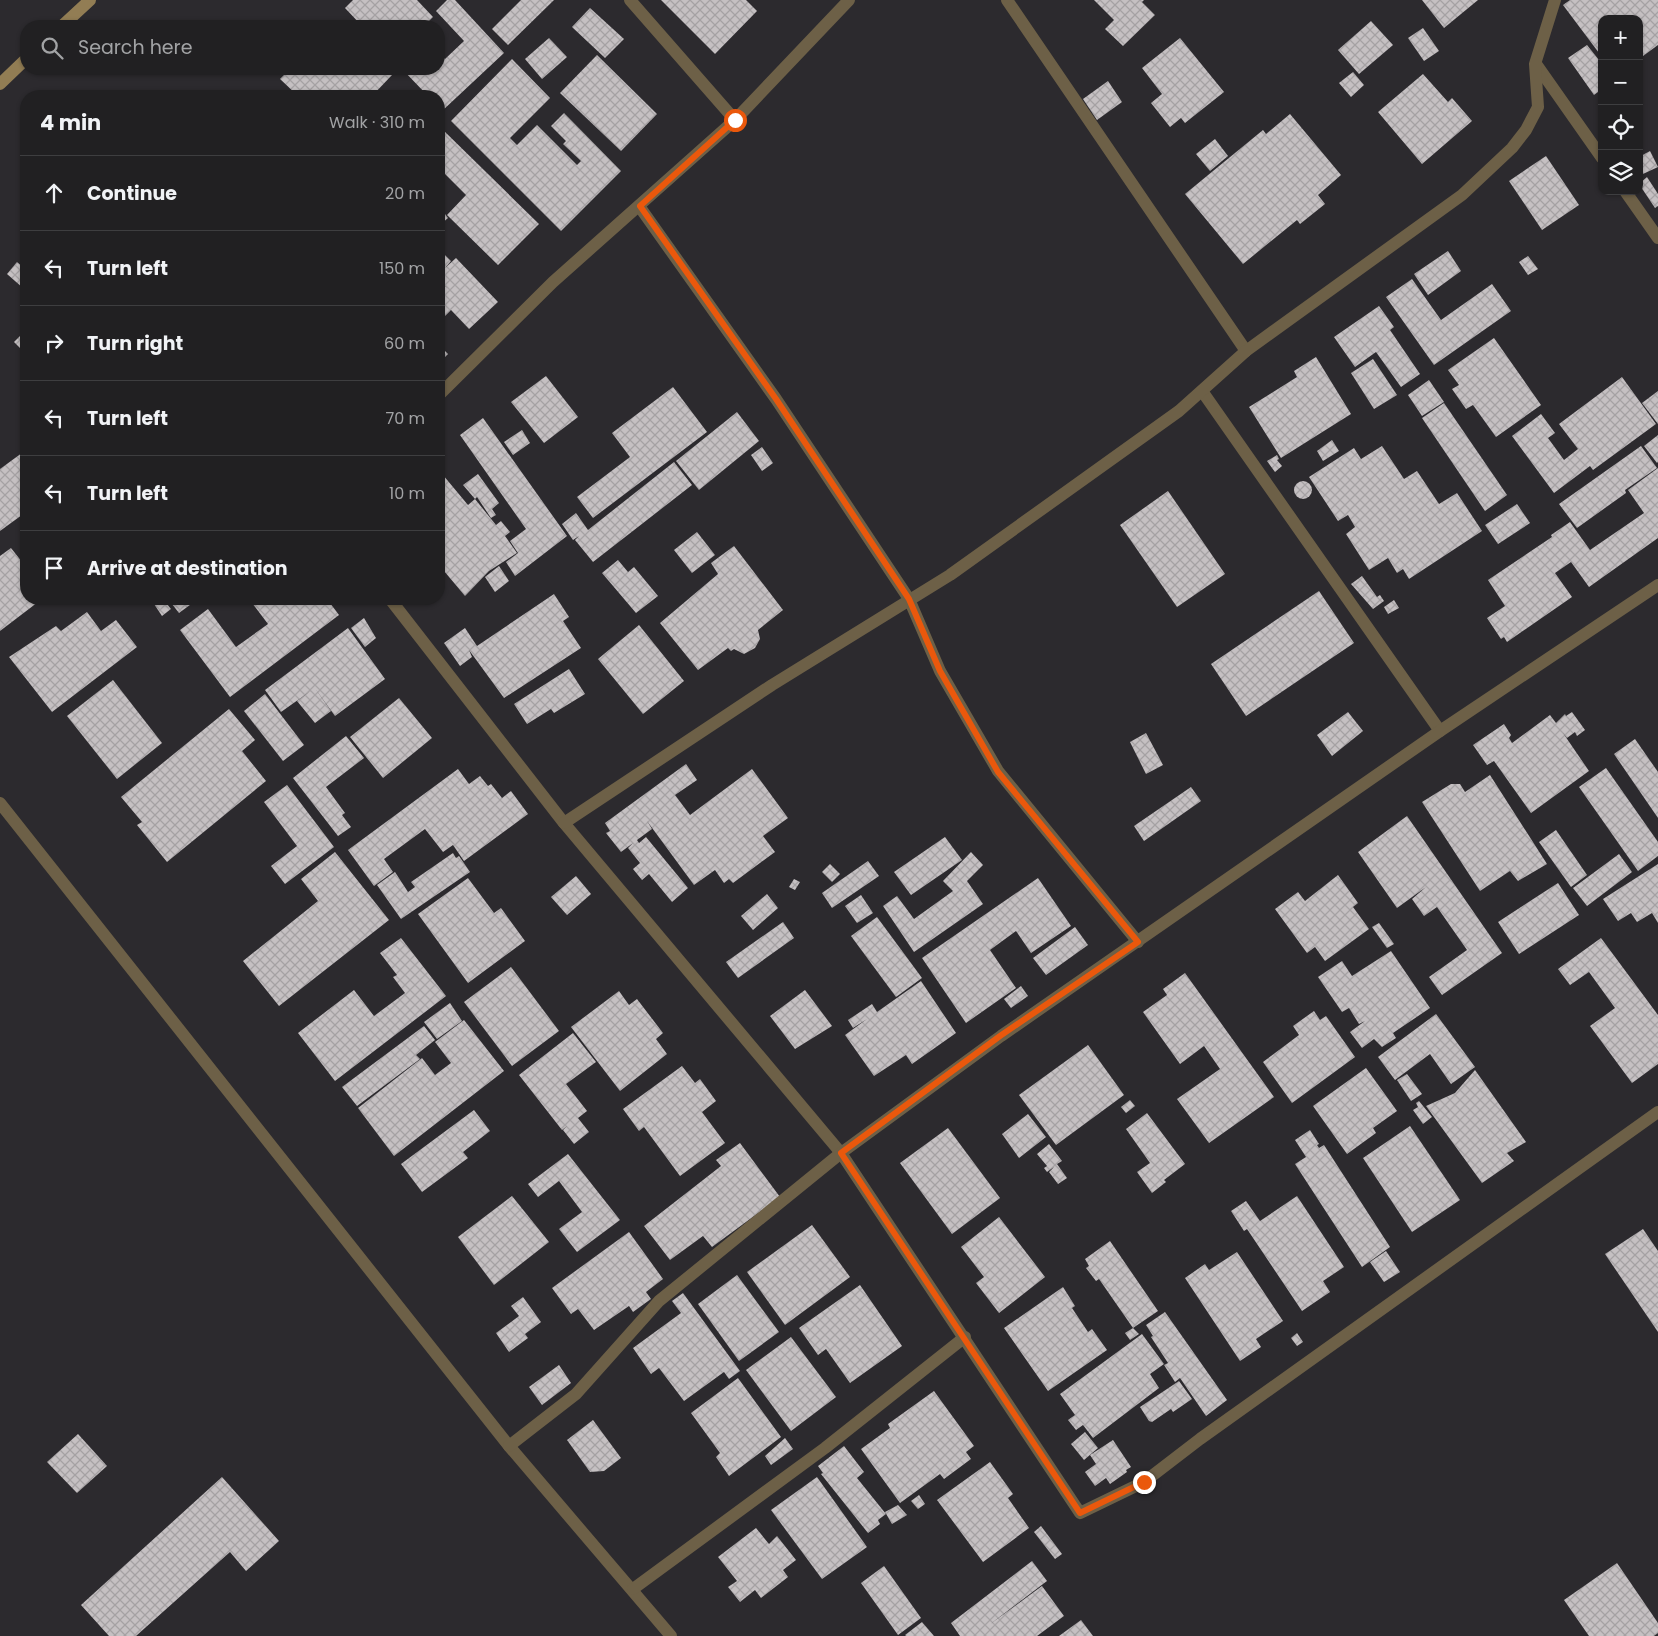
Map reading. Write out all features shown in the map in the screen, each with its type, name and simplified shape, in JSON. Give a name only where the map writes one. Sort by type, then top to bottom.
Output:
[{"type":"main road","points":[[68,20],[90,0]]},
{"type":"main road","points":[[0,84],[20,65]]},
{"type":"street","points":[[630,0],[735,120]]},
{"type":"street","points":[[445,389],[553,282],[735,120],[850,0]]},
{"type":"street","points":[[1007,0],[1246,351]]},
{"type":"street","points":[[564,823],[772,685],[958,570],[1179,411],[1246,351],[1462,195],[1512,148],[1526,130],[1538,106],[1535,64],[1555,0]]},
{"type":"street","points":[[1535,64],[1598,152]]},
{"type":"street","points":[[1628,195],[1658,238]]},
{"type":"street","points":[[640,206],[776,399],[909,599],[940,671],[998,772],[1138,942]]},
{"type":"street","points":[[1202,391],[1440,731]]},
{"type":"street","points":[[509,1446],[576,1394],[660,1301],[841,1153],[1000,1036],[1440,731],[1658,586]]},
{"type":"street","points":[[395,605],[564,823],[841,1153],[965,1336],[1080,1513],[1144,1482],[1200,1439],[1658,1112]]},
{"type":"street","points":[[0,803],[509,1446],[672,1636]]},
{"type":"street","points":[[633,1589],[824,1448],[965,1336]]},
{"type":"building","points":[[353,0],[417,0],[433,17],[430,20],[356,20],[345,8]]},
{"type":"building","points":[[447,0],[455,0],[504,53],[445,108],[445,90],[422,90],[408,75],[445,75],[445,59],[464,41],[436,11]]},
{"type":"building","points":[[521,0],[554,0],[508,45],[492,29]]},
{"type":"building","points":[[661,0],[746,0],[757,11],[715,54]]},
{"type":"building","points":[[1094,0],[1144,0],[1142,2],[1155,15],[1123,46],[1105,29],[1114,20]]},
{"type":"building","points":[[1422,0],[1478,0],[1444,28]]},
{"type":"building","points":[[1570,0],[1658,0],[1658,45],[1643,56],[1643,15],[1598,15],[1598,52],[1563,5]]},
{"type":"building","points":[[590,8],[624,39],[605,58],[572,27]]},
{"type":"building","points":[[1371,21],[1393,45],[1359,74],[1338,50]]},
{"type":"building","points":[[1423,28],[1439,51],[1424,61],[1408,38]]},
{"type":"building","points":[[549,38],[567,57],[542,79],[525,59]]},
{"type":"building","points":[[1180,38],[1224,92],[1185,123],[1181,118],[1170,127],[1151,103],[1162,94],[1142,68]]},
{"type":"building","points":[[1587,45],[1598,59],[1598,92],[1594,95],[1568,58]]},
{"type":"building","points":[[597,55],[657,114],[621,151],[560,93]]},
{"type":"building","points":[[512,59],[550,98],[510,138],[517,145],[537,125],[577,165],[581,161],[563,144],[566,141],[551,126],[564,113],[621,171],[561,231],[451,121]]},
{"type":"building","points":[[1353,72],[1364,85],[1351,97],[1339,83]]},
{"type":"building","points":[[1423,74],[1448,102],[1452,98],[1472,121],[1422,164],[1378,112]]},
{"type":"building","points":[[284,75],[392,75],[378,90],[292,90],[280,79]]},
{"type":"building","points":[[1108,81],[1122,102],[1097,120],[1083,99]]},
{"type":"building","points":[[1290,114],[1341,175],[1318,195],[1325,204],[1300,224],[1297,220],[1243,264],[1185,194],[1263,130],[1266,134]]},
{"type":"building","points":[[445,132],[539,224],[498,265],[447,215],[466,195],[445,174]]},
{"type":"building","points":[[1215,139],[1228,156],[1210,171],[1196,154]]},
{"type":"building","points":[[1650,151],[1658,167],[1643,174],[1643,155]]},
{"type":"building","points":[[1546,156],[1579,205],[1542,230],[1509,181]]},
{"type":"building","points":[[1647,177],[1658,194],[1658,206],[1655,208],[1643,190],[1643,180]]},
{"type":"building","points":[[1448,251],[1461,271],[1428,295],[1414,274]]},
{"type":"building","points":[[445,255],[451,261],[445,268]]},
{"type":"building","points":[[1528,256],[1538,269],[1528,275],[1519,262]]},
{"type":"building","points":[[456,258],[498,302],[469,329],[451,310],[445,316],[445,286],[447,288],[445,286],[445,268]]},
{"type":"building","points":[[17,262],[20,265],[20,285],[7,274]]},
{"type":"building","points":[[1412,279],[1441,320],[1492,284],[1511,311],[1434,365],[1386,297]]},
{"type":"building","points":[[1379,306],[1394,327],[1390,330],[1420,374],[1401,387],[1376,352],[1355,367],[1334,337]]},
{"type":"building","points":[[20,336],[20,348],[14,342]]},
{"type":"building","points":[[1494,338],[1541,405],[1496,437],[1473,405],[1466,409],[1452,389],[1459,385],[1448,370]]},
{"type":"building","points":[[1316,357],[1351,414],[1281,458],[1249,407],[1297,377],[1294,371]]},
{"type":"building","points":[[1373,359],[1397,395],[1374,409],[1351,373]]},
{"type":"building","points":[[546,376],[578,417],[544,443],[511,402]]},
{"type":"building","points":[[1622,377],[1656,424],[1593,470],[1590,466],[1554,493],[1512,436],[1541,414],[1555,433],[1548,438],[1564,460],[1578,449],[1559,424]]},
{"type":"building","points":[[1429,380],[1444,402],[1422,416],[1408,395]]},
{"type":"building","points":[[673,387],[707,432],[593,518],[577,497],[630,457],[612,433]]},
{"type":"building","points":[[1658,391],[1658,424],[1642,403]]},
{"type":"building","points":[[1444,403],[1507,495],[1485,511],[1422,418]]},
{"type":"building","points":[[737,412],[759,441],[699,490],[676,461]]},
{"type":"building","points":[[483,418],[567,536],[515,576],[506,562],[518,553],[510,541],[526,529],[460,435]]},
{"type":"building","points":[[522,430],[530,443],[513,455],[504,442]]},
{"type":"building","points":[[1658,435],[1658,462],[1657,463],[1644,446]]},
{"type":"building","points":[[1332,440],[1339,451],[1323,461],[1317,451]]},
{"type":"building","points":[[1382,446],[1404,479],[1417,471],[1439,504],[1457,493],[1482,531],[1409,579],[1403,569],[1397,573],[1388,558],[1369,570],[1346,534],[1355,527],[1348,515],[1338,521],[1309,477],[1354,448],[1361,459]]},
{"type":"building","points":[[1641,446],[1657,468],[1625,490],[1626,493],[1577,528],[1559,504]]},
{"type":"building","points":[[762,447],[773,463],[762,471],[751,455]]},
{"type":"building","points":[[20,454],[20,516],[0,531],[0,469]]},
{"type":"building","points":[[1277,455],[1279,459],[1277,460],[1282,466],[1275,472],[1267,461]]},
{"type":"building","points":[[674,462],[692,485],[593,562],[575,540],[579,536],[573,540],[562,524],[576,513],[588,530]]},
{"type":"building","points":[[1658,468],[1658,538],[1589,587],[1571,562],[1555,573],[1572,597],[1507,642],[1504,637],[1501,639],[1487,618],[1505,606],[1488,580],[1552,537],[1551,535],[1570,522],[1590,550],[1644,513],[1628,490]]},
{"type":"building","points":[[478,474],[499,503],[492,509],[496,515],[491,518],[477,497],[475,499],[463,485]]},
{"type":"building","points":[[445,477],[468,505],[475,499],[496,525],[501,521],[510,532],[505,536],[517,553],[489,571],[465,596],[445,572]]},
{"type":"building","points":[[1299,481],[1307,481],[1312,486],[1310,497],[1299,499],[1294,494],[1294,486]]},
{"type":"building","points":[[1168,491],[1225,574],[1177,607],[1120,525]]},
{"type":"building","points":[[1517,504],[1530,523],[1498,544],[1485,525]]},
{"type":"building","points":[[697,532],[715,555],[692,573],[674,550]]},
{"type":"building","points":[[734,546],[783,610],[758,630],[760,639],[755,648],[744,654],[734,649],[731,651],[728,648],[698,670],[660,623],[718,574],[711,563]]},
{"type":"building","points":[[11,548],[20,559],[20,605],[34,605],[0,631],[0,556]]},
{"type":"building","points":[[618,560],[628,572],[634,567],[658,596],[636,613],[602,573]]},
{"type":"building","points":[[499,566],[509,581],[495,592],[485,577]]},
{"type":"building","points":[[1362,576],[1377,597],[1380,595],[1384,601],[1373,609],[1351,584]]},
{"type":"building","points":[[1319,591],[1354,643],[1246,716],[1211,664]]},
{"type":"building","points":[[554,594],[569,617],[563,621],[581,648],[504,698],[469,650],[472,657],[460,666],[444,643],[465,628],[477,646]]},
{"type":"building","points":[[1394,600],[1399,608],[1388,614],[1384,607]]},
{"type":"building","points":[[155,605],[168,605],[171,609],[162,616]]},
{"type":"building","points":[[173,605],[190,605],[179,613]]},
{"type":"building","points":[[254,605],[332,605],[339,615],[230,697],[180,630],[208,609],[236,647],[268,624]]},
{"type":"building","points":[[87,612],[101,631],[116,620],[137,647],[52,712],[9,657],[56,626],[61,631]]},
{"type":"building","points":[[364,618],[376,638],[365,647],[351,628]]},
{"type":"building","points":[[639,625],[684,681],[643,714],[598,659]]},
{"type":"building","points":[[348,628],[385,679],[335,716],[314,687],[331,711],[315,723],[297,701],[312,690],[281,712],[265,690]]},
{"type":"building","points":[[569,669],[585,694],[554,713],[551,709],[527,724],[514,704]]},
{"type":"building","points":[[113,680],[162,743],[117,779],[67,716]]},
{"type":"building","points":[[265,694],[304,745],[283,761],[244,711]]},
{"type":"building","points":[[399,698],[432,738],[383,778],[350,737]]},
{"type":"building","points":[[229,709],[255,740],[242,751],[266,781],[167,862],[137,825],[142,822],[121,797]]},
{"type":"building","points":[[1348,712],[1363,731],[1332,756],[1317,735]]},
{"type":"building","points":[[1572,712],[1585,730],[1577,736],[1575,732],[1567,738],[1563,733],[1589,771],[1531,813],[1494,761],[1487,765],[1473,745],[1504,724],[1511,735],[1509,738],[1512,743],[1550,715],[1556,723],[1565,714],[1566,716]]},
{"type":"building","points":[[1146,733],[1163,765],[1146,774],[1130,742]]},
{"type":"building","points":[[346,736],[364,758],[326,787],[345,813],[342,815],[351,827],[338,836],[293,778]]},
{"type":"building","points":[[1635,739],[1658,772],[1658,818],[1614,754]]},
{"type":"building","points":[[686,764],[697,780],[675,795],[690,815],[752,769],[788,818],[763,836],[775,852],[733,883],[729,879],[724,883],[715,870],[694,885],[647,821],[652,829],[637,840],[639,843],[646,837],[688,888],[672,902],[649,874],[642,880],[633,869],[640,863],[628,848],[633,843],[621,852],[606,833],[610,831],[605,823]]},
{"type":"building","points":[[1606,768],[1658,842],[1658,856],[1638,871],[1579,787]]},
{"type":"building","points":[[458,769],[469,784],[480,776],[488,786],[491,784],[502,798],[511,791],[528,814],[464,861],[453,845],[443,852],[425,829],[384,859],[393,872],[374,886],[348,850]]},
{"type":"building","points":[[1490,775],[1547,864],[1518,881],[1510,871],[1480,891],[1422,802],[1451,784],[1460,784],[1465,792]]},
{"type":"building","points":[[287,785],[334,847],[285,884],[271,866],[297,846],[264,802]]},
{"type":"building","points":[[1191,787],[1201,801],[1144,841],[1134,826]]},
{"type":"building","points":[[1407,816],[1502,953],[1442,995],[1429,977],[1467,950],[1437,907],[1424,916],[1412,899],[1426,887],[1397,908],[1358,852]]},
{"type":"building","points":[[1556,830],[1587,875],[1571,887],[1539,842]]},
{"type":"building","points":[[945,837],[962,860],[911,895],[894,872]]},
{"type":"building","points":[[335,852],[389,920],[279,1006],[243,961],[318,901],[301,879]]},
{"type":"building","points":[[971,852],[983,865],[967,881],[983,904],[914,952],[883,906],[897,896],[914,919],[953,891],[943,881]]},
{"type":"building","points":[[453,853],[456,858],[459,856],[470,872],[401,919],[377,885],[395,872],[408,892],[415,887],[411,882]]},
{"type":"building","points":[[1619,854],[1632,872],[1587,906],[1573,888]]},
{"type":"building","points":[[868,861],[879,876],[832,908],[822,893]]},
{"type":"building","points":[[830,864],[840,874],[832,882],[822,872]]},
{"type":"building","points":[[1658,864],[1658,923],[1652,913],[1637,922],[1631,913],[1618,921],[1603,899]]},
{"type":"building","points":[[1338,875],[1358,903],[1353,907],[1369,929],[1325,961],[1315,947],[1307,953],[1275,909],[1298,892],[1305,901]]},
{"type":"building","points":[[576,876],[591,894],[567,915],[551,897]]},
{"type":"building","points":[[468,878],[494,913],[501,908],[525,941],[468,983],[418,914]]},
{"type":"building","points":[[1038,878],[1071,926],[1031,953],[1016,931],[990,950],[1016,988],[966,1023],[922,958]]},
{"type":"building","points":[[794,879],[800,882],[795,890],[789,887]]},
{"type":"building","points":[[1558,883],[1579,915],[1519,954],[1498,922]]},
{"type":"building","points":[[767,894],[778,908],[753,930],[741,916]]},
{"type":"building","points":[[861,895],[873,913],[857,923],[845,906]]},
{"type":"building","points":[[877,917],[922,978],[896,997],[851,936]]},
{"type":"building","points":[[783,922],[794,938],[738,978],[726,962]]},
{"type":"building","points":[[1379,923],[1394,944],[1387,948],[1372,927]]},
{"type":"building","points":[[1075,927],[1088,945],[1046,975],[1033,958]]},
{"type":"building","points":[[401,938],[446,996],[335,1081],[298,1033],[354,990],[374,1016],[405,993],[393,977],[397,975],[380,953]]},
{"type":"building","points":[[1601,938],[1658,1015],[1658,1064],[1632,1083],[1590,1026],[1615,1008],[1589,972],[1570,985],[1558,969]]},
{"type":"building","points":[[1391,951],[1430,1008],[1393,1033],[1396,1038],[1382,1047],[1374,1039],[1362,1048],[1350,1032],[1365,1021],[1359,1024],[1349,1008],[1342,1012],[1318,977],[1342,961],[1352,976]]},
{"type":"building","points":[[511,967],[559,1031],[512,1066],[464,1002]]},
{"type":"building","points":[[1185,973],[1274,1097],[1209,1143],[1177,1099],[1220,1069],[1204,1046],[1180,1064],[1143,1012],[1167,995],[1163,989]]},
{"type":"building","points":[[921,981],[956,1033],[912,1064],[906,1055],[874,1076],[845,1035],[867,1019],[853,1028],[848,1020],[872,1004],[877,1012]]},
{"type":"building","points":[[1021,986],[1028,996],[1011,1008],[1004,999]]},
{"type":"building","points":[[805,990],[832,1026],[795,1049],[770,1016]]},
{"type":"building","points":[[619,991],[629,1005],[637,999],[663,1033],[656,1039],[667,1054],[620,1091],[571,1027]]},
{"type":"building","points":[[450,1003],[462,1021],[437,1039],[424,1022]]},
{"type":"building","points":[[1314,1011],[1320,1020],[1326,1016],[1355,1057],[1292,1103],[1263,1062],[1299,1035],[1293,1026]]},
{"type":"building","points":[[1436,1014],[1475,1067],[1451,1084],[1430,1054],[1395,1080],[1378,1057]]},
{"type":"building","points":[[464,1020],[504,1071],[394,1156],[358,1108],[422,1058],[435,1075],[451,1063],[435,1042]]},
{"type":"building","points":[[424,1026],[435,1040],[416,1055],[420,1059],[357,1106],[342,1087]]},
{"type":"building","points":[[573,1033],[596,1062],[566,1084],[587,1111],[578,1118],[589,1132],[574,1144],[563,1130],[567,1126],[562,1130],[519,1075]]},
{"type":"building","points":[[1088,1045],[1124,1095],[1056,1145],[1019,1095]]},
{"type":"building","points":[[682,1066],[695,1083],[700,1079],[716,1101],[702,1112],[725,1143],[680,1176],[644,1127],[639,1131],[623,1109]]},
{"type":"building","points":[[1366,1068],[1397,1111],[1373,1128],[1376,1133],[1347,1154],[1313,1106]]},
{"type":"building","points":[[1475,1070],[1526,1142],[1507,1153],[1514,1161],[1482,1183],[1426,1106],[1455,1093]]},
{"type":"building","points":[[1407,1074],[1422,1094],[1411,1101],[1397,1080]]},
{"type":"building","points":[[1130,1100],[1135,1106],[1126,1113],[1121,1107]]},
{"type":"building","points":[[1419,1101],[1432,1117],[1423,1124],[1413,1110],[1418,1107],[1416,1103]]},
{"type":"building","points":[[474,1110],[490,1131],[463,1152],[468,1158],[422,1192],[401,1164]]},
{"type":"building","points":[[1147,1113],[1185,1164],[1164,1180],[1166,1182],[1152,1193],[1137,1172],[1150,1163],[1126,1129]]},
{"type":"building","points":[[1028,1114],[1046,1137],[1019,1158],[1002,1134]]},
{"type":"building","points":[[1410,1126],[1460,1200],[1412,1232],[1363,1158]]},
{"type":"building","points":[[948,1128],[1000,1198],[952,1234],[900,1163]]},
{"type":"building","points":[[1310,1130],[1319,1144],[1317,1145],[1319,1148],[1324,1145],[1390,1247],[1362,1267],[1295,1164],[1306,1157],[1295,1140]]},
{"type":"building","points":[[740,1143],[780,1197],[712,1247],[703,1236],[670,1260],[644,1226],[721,1166],[716,1160]]},
{"type":"building","points":[[1049,1144],[1062,1161],[1057,1164],[1067,1178],[1058,1184],[1049,1172],[1054,1167],[1047,1172],[1044,1168],[1047,1166],[1037,1154]]},
{"type":"building","points":[[568,1154],[620,1220],[577,1252],[559,1229],[582,1212],[559,1181],[538,1197],[528,1184]]},
{"type":"building","points":[[512,1196],[549,1242],[494,1285],[458,1237]]},
{"type":"building","points":[[1297,1196],[1344,1267],[1323,1281],[1330,1292],[1302,1311],[1247,1229],[1244,1231],[1231,1211],[1246,1201],[1260,1221]]},
{"type":"building","points":[[999,1217],[1045,1277],[999,1313],[976,1283],[984,1277],[961,1247]]},
{"type":"building","points":[[812,1225],[850,1277],[785,1325],[747,1272]]},
{"type":"building","points":[[1643,1229],[1658,1251],[1658,1332],[1605,1254]]},
{"type":"building","points":[[629,1232],[663,1279],[646,1292],[651,1299],[633,1312],[629,1306],[594,1330],[578,1309],[571,1314],[552,1288]]},
{"type":"building","points":[[1110,1241],[1158,1311],[1133,1328],[1099,1279],[1096,1281],[1086,1268],[1089,1266],[1085,1259]]},
{"type":"building","points":[[1386,1251],[1400,1272],[1384,1282],[1370,1262]]},
{"type":"building","points":[[1237,1252],[1283,1321],[1256,1339],[1261,1347],[1240,1361],[1185,1278],[1205,1264],[1209,1270]]},
{"type":"building","points":[[737,1275],[779,1332],[739,1361],[698,1304]]},
{"type":"building","points":[[860,1285],[902,1346],[850,1383],[826,1349],[818,1355],[799,1328]]},
{"type":"building","points":[[1063,1287],[1075,1306],[1072,1308],[1088,1332],[1092,1329],[1107,1350],[1048,1391],[1004,1328]]},
{"type":"building","points":[[683,1293],[740,1371],[729,1379],[724,1372],[684,1401],[659,1368],[651,1374],[633,1348],[681,1313],[672,1301]]},
{"type":"building","points":[[523,1297],[541,1322],[525,1334],[528,1338],[509,1352],[496,1333],[519,1316],[511,1306]]},
{"type":"building","points":[[1165,1312],[1227,1400],[1206,1416],[1180,1378],[1175,1382],[1164,1365],[1168,1363],[1151,1337],[1153,1336],[1146,1325]]},
{"type":"building","points":[[1133,1328],[1139,1334],[1130,1340],[1125,1333]]},
{"type":"building","points":[[1297,1333],[1303,1342],[1297,1346],[1291,1338]]},
{"type":"building","points":[[1142,1334],[1164,1364],[1150,1374],[1159,1388],[1093,1438],[1083,1425],[1076,1430],[1068,1420],[1075,1415],[1060,1394]]},
{"type":"building","points":[[791,1337],[836,1397],[791,1431],[746,1370]]},
{"type":"building","points":[[559,1365],[571,1383],[542,1405],[529,1387]]},
{"type":"building","points":[[738,1378],[781,1437],[729,1476],[716,1457],[720,1453],[691,1413]]},
{"type":"building","points":[[1179,1381],[1192,1399],[1173,1412],[1171,1409],[1152,1422],[1149,1421],[1140,1407]]},
{"type":"building","points":[[934,1391],[974,1446],[966,1452],[971,1459],[944,1479],[940,1474],[900,1503],[861,1449],[890,1428],[888,1424]]},
{"type":"building","points":[[593,1420],[621,1458],[604,1471],[590,1472],[567,1440]]},
{"type":"building","points":[[1085,1432],[1098,1448],[1084,1460],[1071,1444]]},
{"type":"building","points":[[78,1434],[107,1466],[77,1493],[47,1462]]},
{"type":"building","points":[[785,1438],[793,1449],[771,1465],[765,1456]]},
{"type":"building","points":[[1113,1440],[1131,1467],[1110,1484],[1106,1478],[1095,1486],[1085,1472],[1096,1464],[1090,1455]]},
{"type":"building","points":[[844,1446],[864,1472],[857,1478],[886,1514],[878,1520],[880,1524],[868,1533],[821,1474],[823,1473],[818,1466]]},
{"type":"building","points":[[990,1462],[1013,1494],[1008,1498],[1029,1528],[983,1562],[937,1500]]},
{"type":"building","points":[[222,1477],[279,1541],[246,1571],[230,1552],[136,1636],[109,1636],[81,1605]]},
{"type":"building","points":[[817,1477],[867,1547],[822,1579],[771,1510]]},
{"type":"building","points":[[919,1495],[925,1504],[918,1509],[911,1501]]},
{"type":"building","points":[[898,1505],[907,1515],[892,1524],[885,1512]]},
{"type":"building","points":[[1041,1526],[1062,1554],[1055,1559],[1034,1532]]},
{"type":"building","points":[[756,1528],[769,1544],[777,1536],[796,1560],[783,1570],[788,1577],[761,1598],[755,1590],[740,1602],[728,1587],[737,1581],[718,1557]]},
{"type":"building","points":[[1032,1561],[1047,1581],[989,1625],[1042,1586],[1064,1616],[1037,1636],[960,1636],[951,1623]]},
{"type":"building","points":[[1617,1563],[1658,1623],[1658,1633],[1654,1636],[1589,1636],[1564,1600]]},
{"type":"building","points":[[884,1566],[921,1618],[898,1635],[861,1583]]},
{"type":"building","points":[[1081,1620],[1093,1636],[1059,1636]]},
{"type":"building","points":[[922,1622],[934,1636],[905,1635]]},
{"type":"route","points":[[735,120],[640,206],[776,399],[909,599],[940,671],[998,772],[1138,942],[1000,1036],[841,1153],[965,1336],[1080,1513],[1144,1482]]}]
